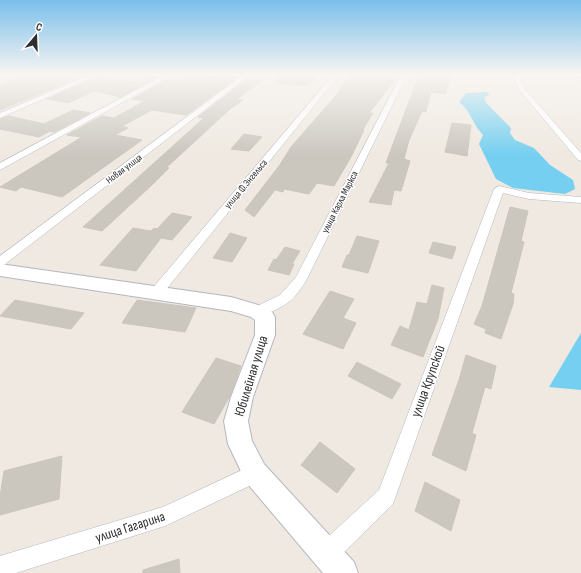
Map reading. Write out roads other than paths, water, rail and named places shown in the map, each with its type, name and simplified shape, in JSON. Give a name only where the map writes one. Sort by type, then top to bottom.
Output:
[{"type":"street","points":[[0,116],[33,102]]},
{"type":"street","points":[[0,167],[120,102]]},
{"type":"street","name":"Новая улица","points":[[0,262],[212,102]]},
{"type":"street","name":"улица Ф.Энгельса","points":[[156,293],[314,102]]},
{"type":"street","name":"улица Карла Маркса","points":[[258,312],[285,298],[301,279],[390,102]]},
{"type":"street","points":[[533,102],[581,158]]},
{"type":"street","name":"улица Крупской","points":[[327,553],[386,497],[499,189],[529,196],[581,200]]},
{"type":"street","points":[[0,270],[231,304],[258,312]]},
{"type":"street","name":"Юбилейная улица","points":[[258,312],[265,317],[265,335],[242,397],[236,421],[240,444],[255,473],[327,553],[342,573]]},
{"type":"street","name":"улица Гагарина","points":[[0,567],[166,516],[255,473]]},
{"type":"water","points":[[459,102],[486,102],[511,128],[510,133],[515,140],[534,148],[550,165],[573,180],[575,189],[565,194],[513,188],[496,179],[479,144],[483,135]]},
{"type":"water","points":[[581,333],[581,390],[549,387]]}]
